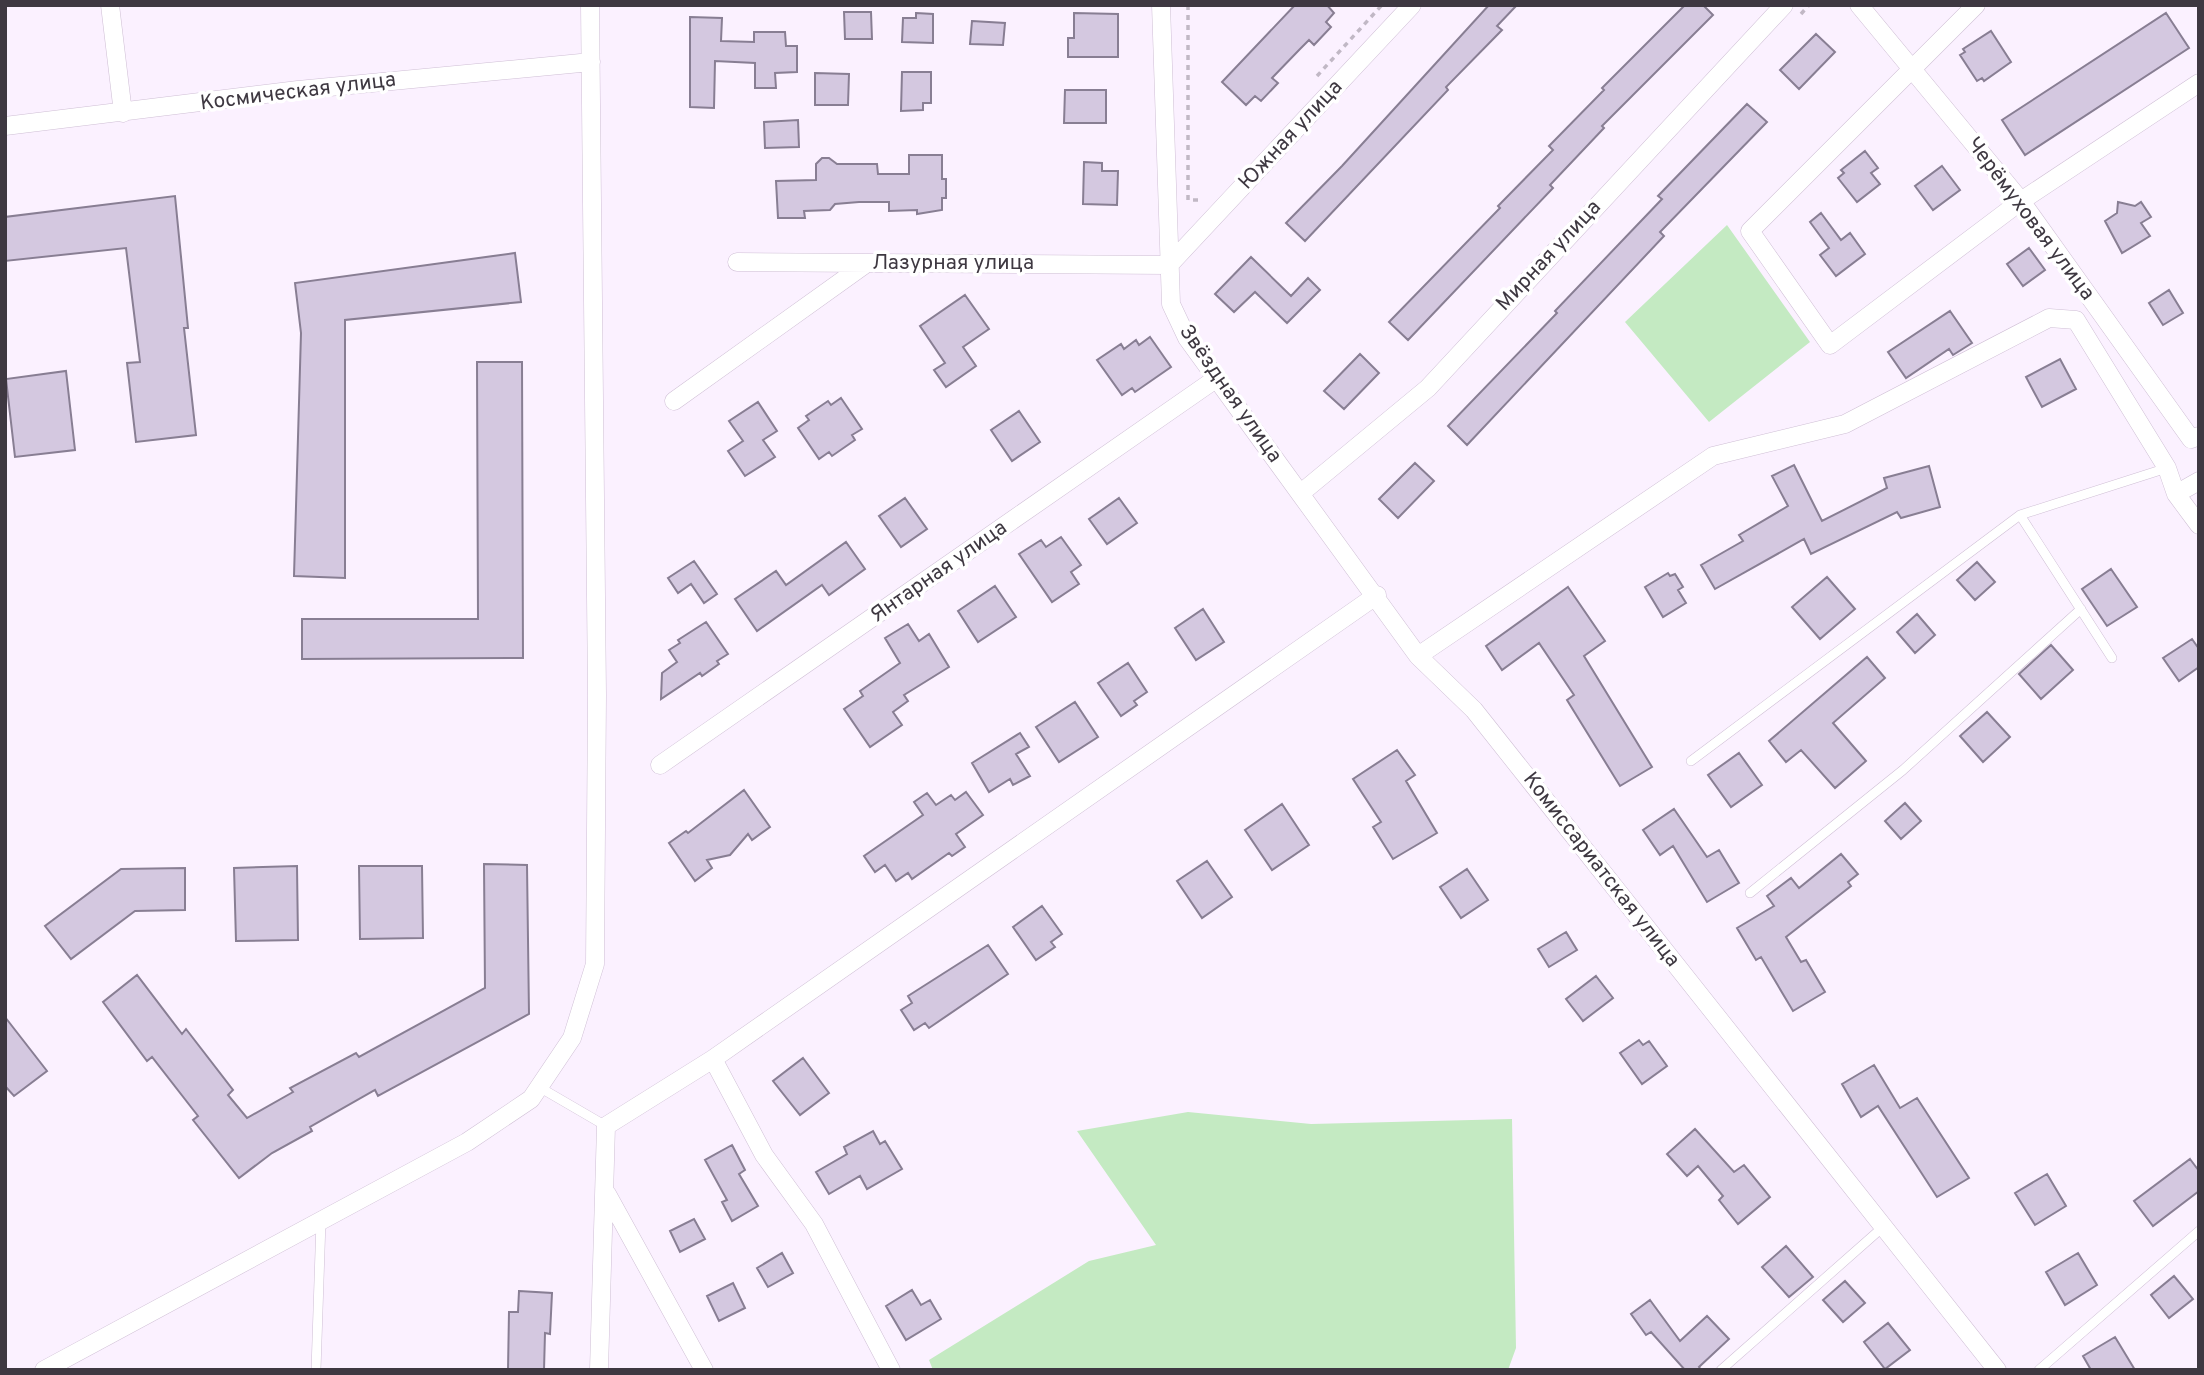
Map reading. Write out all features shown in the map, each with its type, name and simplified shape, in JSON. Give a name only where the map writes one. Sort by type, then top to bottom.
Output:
[{"type":"street","points":[[110,5],[123,113]]},
{"type":"street","points":[[44,1370],[467,1142],[531,1099],[572,1038],[595,964],[597,695],[590,5]]},
{"type":"street","name":"Звёздная улица","points":[[1161,5],[1171,303],[1187,338],[1377,595],[1418,656]]},
{"type":"street","name":"Южная улица","points":[[1169,265],[1412,5]]},
{"type":"street","name":"Мирная улица","points":[[1301,494],[1428,388],[1784,5]]},
{"type":"street","name":"Черёмуховая улица","points":[[1859,5],[2021,201],[2195,437]]},
{"type":"street","points":[[1976,5],[1750,232],[1830,345],[2021,201],[2199,83]]},
{"type":"street","name":"Космическая улица","points":[[5,126],[298,90],[591,62]]},
{"type":"street","name":"Лазурная улица","points":[[737,262],[1169,265]]},
{"type":"street","points":[[674,401],[867,263]]},
{"type":"street","points":[[1418,656],[1713,456],[1845,424],[2049,318],[2076,320],[2167,468],[2176,494],[2199,525]]},
{"type":"street","name":"Янтарная улица","points":[[660,765],[1217,379]]},
{"type":"street","points":[[2176,494],[2199,481]]},
{"type":"street","points":[[599,1370],[606,1126],[713,1059],[1377,595]]},
{"type":"street","name":"Комиссариатская улица","points":[[1418,656],[1474,710],[1997,1370]]},
{"type":"street","points":[[713,1059],[764,1156],[814,1224],[891,1370]]},
{"type":"street","points":[[605,1191],[704,1370]]},
{"type":"lane","points":[[1691,761],[2020,515],[2167,468]]},
{"type":"lane","points":[[2020,515],[2112,658]]},
{"type":"lane","points":[[1750,893],[1903,770],[2081,609]]},
{"type":"lane","points":[[539,1087],[606,1126]]},
{"type":"lane","points":[[316,1370],[321,1221]]},
{"type":"lane","points":[[1721,1370],[1883,1227]]},
{"type":"lane","points":[[2039,1370],[2199,1231]]},
{"type":"path","points":[[1188,5],[1188,200],[1202,202],[1209,195]]},
{"type":"green space","points":[[1727,225],[1810,342],[1709,422],[1625,322]]},
{"type":"green space","points":[[1188,1112],[1311,1124],[1512,1119],[1516,1348],[1508,1370],[933,1370],[929,1360],[1089,1261],[1156,1245],[1077,1131]]},
{"type":"building","points":[[1295,5],[1327,5],[1334,13],[1326,22],[1331,27],[1314,45],[1309,40],[1272,78],[1278,83],[1261,101],[1255,96],[1246,105],[1222,82]]},
{"type":"building","points":[[1489,5],[1517,5],[1497,26],[1502,30],[1305,241],[1286,223],[1342,166]]},
{"type":"building","points":[[1685,5],[1703,5],[1713,15],[1602,126],[1604,128],[1550,185],[1553,188],[1408,340],[1389,322],[1553,150],[1549,146],[1604,90],[1602,88]]},
{"type":"building","points":[[844,12],[871,12],[872,39],[845,39]]},
{"type":"building","points":[[916,13],[933,14],[933,43],[902,42],[903,18],[916,18]]},
{"type":"building","points":[[1074,13],[1118,14],[1118,57],[1068,57],[1068,38],[1074,38]]},
{"type":"building","points":[[2166,13],[2189,48],[2025,155],[2002,120]]},
{"type":"building","points":[[690,17],[722,18],[721,41],[754,42],[754,32],[785,32],[786,46],[797,46],[797,72],[775,73],[776,88],[755,88],[755,63],[715,61],[714,108],[690,107]]},
{"type":"building","points":[[972,21],[1005,23],[1003,45],[970,44]]},
{"type":"building","points":[[1991,31],[2011,62],[1984,81],[1982,78],[1977,81],[1960,55],[1965,52],[1963,49]]},
{"type":"building","points":[[1816,34],[1835,52],[1799,89],[1780,70]]},
{"type":"building","points":[[902,72],[931,72],[931,103],[923,103],[923,110],[901,111]]},
{"type":"building","points":[[815,73],[849,74],[848,105],[815,105]]},
{"type":"building","points":[[1065,90],[1106,90],[1106,123],[1064,123]]},
{"type":"building","points":[[1747,104],[1767,122],[1660,232],[1664,236],[1467,445],[1448,426],[1557,313],[1555,311],[1662,199],[1658,196]]},
{"type":"building","points":[[798,120],[799,147],[765,148],[764,122]]},
{"type":"building","points":[[1865,151],[1878,168],[1871,173],[1880,184],[1857,202],[1838,178],[1844,173],[1841,170]]},
{"type":"building","points":[[909,155],[942,155],[942,179],[946,179],[946,198],[942,198],[942,210],[917,214],[917,210],[889,211],[889,202],[859,202],[835,204],[830,210],[804,211],[805,218],[778,218],[776,181],[816,180],[816,164],[822,158],[829,158],[837,164],[877,164],[878,174],[909,174]]},
{"type":"building","points":[[1084,162],[1102,163],[1102,171],[1118,171],[1117,205],[1083,204]]},
{"type":"building","points":[[1942,166],[1960,190],[1933,210],[1915,186]]},
{"type":"building","points":[[175,196],[188,328],[184,328],[196,435],[136,442],[127,363],[140,362],[126,248],[5,261],[5,217]]},
{"type":"building","points":[[2118,202],[2135,206],[2141,202],[2151,217],[2141,223],[2150,236],[2122,253],[2105,221],[2117,213]]},
{"type":"building","points":[[1821,213],[1841,240],[1850,233],[1865,254],[1836,276],[1820,255],[1829,248],[1810,222]]},
{"type":"building","points":[[2029,248],[2045,270],[2023,286],[2007,264]]},
{"type":"building","points":[[515,253],[521,302],[345,320],[345,578],[294,576],[301,333],[295,283]]},
{"type":"building","points":[[1251,257],[1291,296],[1308,278],[1320,290],[1287,323],[1255,292],[1234,312],[1215,294]]},
{"type":"building","points":[[2169,290],[2183,313],[2163,325],[2149,303]]},
{"type":"building","points":[[965,295],[989,329],[963,347],[976,366],[946,387],[934,370],[945,363],[920,326]]},
{"type":"building","points":[[1950,311],[1972,343],[1953,355],[1949,349],[1906,378],[1888,352]]},
{"type":"building","points":[[1150,337],[1171,367],[1135,392],[1132,388],[1122,395],[1097,360],[1121,344],[1124,349],[1136,340],[1139,345]]},
{"type":"building","points":[[1360,354],[1379,373],[1344,409],[1324,391]]},
{"type":"building","points":[[2060,359],[2076,389],[2042,407],[2026,377]]},
{"type":"building","points":[[477,362],[522,362],[523,658],[302,659],[302,619],[478,619]]},
{"type":"building","points":[[66,371],[75,450],[15,457],[6,379]]},
{"type":"building","points":[[841,398],[862,429],[852,435],[855,440],[832,456],[829,452],[819,459],[798,428],[809,420],[806,416],[828,401],[831,405]]},
{"type":"building","points":[[758,402],[777,431],[763,440],[775,457],[745,476],[728,451],[743,441],[729,421]]},
{"type":"building","points":[[1019,411],[1040,442],[1012,461],[991,430]]},
{"type":"building","points":[[1415,463],[1434,481],[1398,518],[1379,499]]},
{"type":"building","points":[[1794,465],[1822,521],[1887,488],[1884,478],[1929,466],[1940,507],[1901,518],[1897,512],[1811,554],[1804,539],[1715,589],[1701,565],[1743,541],[1739,535],[1788,506],[1772,476]]},
{"type":"building","points":[[905,498],[927,529],[901,547],[879,516]]},
{"type":"building","points":[[1119,498],[1137,523],[1107,544],[1089,519]]},
{"type":"building","points":[[1061,537],[1081,565],[1071,572],[1079,584],[1052,602],[1019,554],[1041,540],[1046,547]]},
{"type":"building","points":[[846,542],[865,569],[829,595],[822,585],[757,631],[735,599],[776,571],[786,585]]},
{"type":"building","points":[[694,561],[717,594],[704,603],[691,584],[678,593],[668,578]]},
{"type":"building","points":[[1977,562],[1995,582],[1975,600],[1957,580]]},
{"type":"building","points":[[2111,569],[2137,607],[2107,626],[2082,589]]},
{"type":"building","points":[[1668,573],[1670,576],[1675,574],[1683,587],[1678,590],[1686,603],[1663,617],[1645,587]]},
{"type":"building","points":[[1827,577],[1855,609],[1820,639],[1792,607]]},
{"type":"building","points":[[995,586],[1016,617],[978,642],[958,611]]},
{"type":"building","points":[[1568,587],[1605,641],[1584,656],[1652,767],[1620,786],[1567,700],[1574,695],[1539,643],[1502,670],[1486,646]]},
{"type":"building","points":[[1203,609],[1224,642],[1196,660],[1175,628]]},
{"type":"building","points":[[1917,614],[1935,635],[1915,653],[1897,632]]},
{"type":"building","points":[[706,622],[728,654],[702,676],[700,673],[661,699],[662,673],[677,662],[669,650],[680,643],[678,640]]},
{"type":"building","points":[[908,624],[919,641],[929,634],[949,667],[904,695],[908,701],[893,712],[902,725],[870,747],[844,709],[863,696],[860,691],[900,663],[885,638]]},
{"type":"building","points":[[2192,639],[2199,649],[2199,667],[2179,681],[2163,658]]},
{"type":"building","points":[[2051,645],[2073,670],[2041,699],[2019,674]]},
{"type":"building","points":[[1867,657],[1885,678],[1833,723],[1866,761],[1835,788],[1801,750],[1786,762],[1769,741]]},
{"type":"building","points":[[1128,663],[1147,692],[1134,701],[1137,705],[1121,716],[1098,683]]},
{"type":"building","points":[[1075,702],[1098,737],[1059,762],[1036,727]]},
{"type":"building","points":[[1987,712],[2010,737],[1983,762],[1960,736]]},
{"type":"building","points":[[1020,733],[1029,747],[1016,754],[1030,776],[1013,785],[1010,779],[989,792],[972,763]]},
{"type":"building","points":[[1397,750],[1415,775],[1406,781],[1437,833],[1393,859],[1373,827],[1381,822],[1353,779]]},
{"type":"building","points":[[1739,753],[1762,785],[1731,807],[1708,775]]},
{"type":"building","points":[[744,790],[770,827],[752,840],[748,834],[730,855],[707,860],[712,868],[695,881],[669,843],[686,831],[688,833]]},
{"type":"building","points":[[966,792],[983,815],[956,834],[965,847],[952,856],[949,853],[912,879],[908,873],[896,881],[885,865],[875,872],[864,856],[923,815],[914,802],[927,793],[936,805],[951,795],[955,800]]},
{"type":"building","points":[[1905,803],[1921,821],[1901,839],[1885,821]]},
{"type":"building","points":[[1282,804],[1309,845],[1272,870],[1245,830]]},
{"type":"building","points":[[1674,809],[1707,857],[1719,850],[1739,883],[1707,902],[1673,846],[1660,855],[1643,830]]},
{"type":"building","points":[[1841,854],[1858,874],[1848,882],[1851,886],[1786,937],[1801,962],[1806,960],[1825,992],[1793,1011],[1761,957],[1756,960],[1737,928],[1774,906],[1767,896],[1791,878],[1799,888]]},
{"type":"building","points":[[1207,861],[1232,897],[1202,918],[1177,881]]},
{"type":"building","points":[[484,864],[527,865],[529,1014],[378,1096],[375,1090],[310,1127],[312,1131],[272,1153],[239,1178],[193,1120],[198,1116],[152,1057],[147,1061],[103,1002],[137,975],[182,1034],[186,1029],[233,1090],[228,1095],[247,1118],[293,1092],[290,1088],[356,1053],[359,1057],[485,988]]},
{"type":"building","points":[[297,866],[298,940],[236,941],[234,868]]},
{"type":"building","points":[[359,866],[422,866],[423,938],[360,939]]},
{"type":"building","points":[[185,868],[185,910],[135,911],[71,959],[45,926],[121,869]]},
{"type":"building","points":[[1467,869],[1488,900],[1461,918],[1440,887]]},
{"type":"building","points":[[1042,906],[1062,934],[1051,942],[1055,947],[1036,960],[1013,927]]},
{"type":"building","points":[[1566,932],[1577,950],[1549,967],[1538,949]]},
{"type":"building","points":[[988,945],[1008,974],[929,1028],[925,1023],[914,1030],[901,1010],[912,1003],[908,996]]},
{"type":"building","points":[[1596,976],[1613,998],[1583,1021],[1566,999]]},
{"type":"building","points":[[5,1017],[47,1071],[14,1096],[5,1086]]},
{"type":"building","points":[[1639,1040],[1643,1045],[1649,1041],[1667,1066],[1642,1084],[1620,1053]]},
{"type":"building","points":[[803,1058],[829,1093],[800,1115],[773,1081]]},
{"type":"building","points":[[1874,1065],[1900,1108],[1917,1098],[1969,1178],[1937,1197],[1878,1106],[1861,1117],[1842,1084]]},
{"type":"building","points":[[1695,1129],[1734,1172],[1744,1165],[1770,1197],[1738,1224],[1719,1200],[1723,1196],[1698,1166],[1687,1176],[1667,1154]]},
{"type":"building","points":[[873,1131],[880,1144],[885,1141],[902,1169],[867,1189],[860,1176],[829,1194],[816,1172],[847,1154],[844,1147]]},
{"type":"building","points":[[732,1145],[745,1170],[739,1174],[758,1206],[732,1221],[722,1202],[727,1200],[705,1160]]},
{"type":"building","points":[[2190,1159],[2199,1171],[2199,1191],[2153,1226],[2134,1201]]},
{"type":"building","points":[[2047,1174],[2066,1206],[2035,1225],[2015,1193]]},
{"type":"building","points":[[694,1219],[705,1239],[680,1252],[670,1231]]},
{"type":"building","points":[[1786,1246],[1813,1277],[1789,1297],[1762,1267]]},
{"type":"building","points":[[782,1253],[793,1273],[768,1287],[757,1268]]},
{"type":"building","points":[[2078,1253],[2097,1285],[2065,1305],[2046,1272]]},
{"type":"building","points":[[2174,1276],[2193,1299],[2169,1318],[2151,1295]]},
{"type":"building","points":[[1845,1281],[1865,1303],[1843,1322],[1823,1300]]},
{"type":"building","points":[[733,1283],[745,1308],[719,1321],[707,1296]]},
{"type":"building","points":[[912,1290],[921,1305],[930,1300],[941,1319],[906,1340],[886,1306]]},
{"type":"building","points":[[519,1291],[552,1293],[550,1334],[545,1333],[544,1370],[508,1370],[509,1312],[518,1312]]},
{"type":"building","points":[[1650,1300],[1680,1341],[1707,1316],[1729,1339],[1699,1367],[1701,1370],[1685,1370],[1651,1332],[1646,1335],[1631,1314]]},
{"type":"building","points":[[1888,1323],[1910,1350],[1885,1369],[1864,1342]]},
{"type":"building","points":[[2115,1337],[2135,1370],[2091,1370],[2083,1356]]}]
